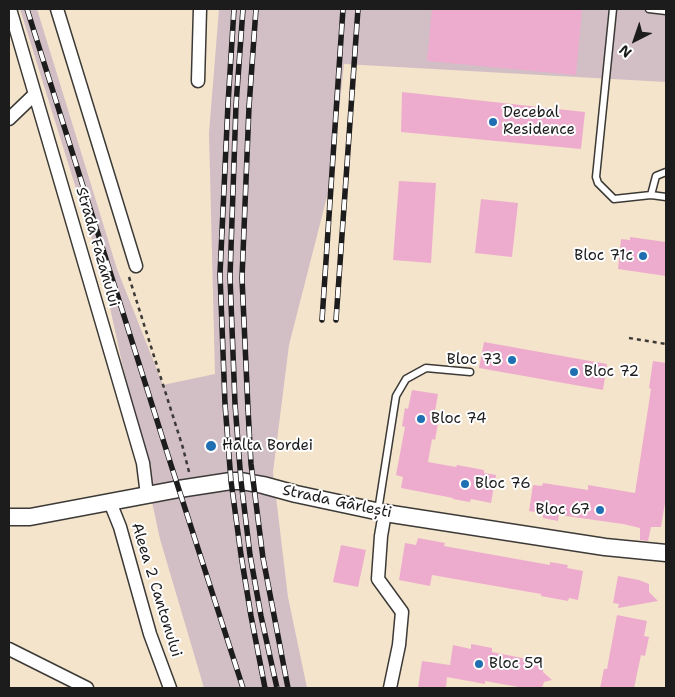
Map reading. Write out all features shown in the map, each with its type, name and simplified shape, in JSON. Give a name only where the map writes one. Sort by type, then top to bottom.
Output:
[{"type":"street","name":"Strada Fazanului","points":[[10,9],[143,463],[147,495]]},
{"type":"street","points":[[57,9],[136,266]]},
{"type":"street","points":[[198,81],[200,9]]},
{"type":"street","points":[[9,119],[35,94]]},
{"type":"street","name":"Strada Gârlești","points":[[9,517],[30,517],[147,495],[241,482],[263,485],[381,512],[605,547],[666,553]]},
{"type":"street","name":"Aleea 2 Cantonului","points":[[110,502],[120,527],[150,634],[170,688]]},
{"type":"street","points":[[381,512],[378,579],[402,612],[390,688]]},
{"type":"street","points":[[9,649],[87,688]]},
{"type":"lane","points":[[613,9],[596,177],[598,183],[614,199],[651,195],[666,197]]},
{"type":"lane","points":[[649,9],[666,11]]},
{"type":"lane","points":[[651,195],[656,176],[666,172]]},
{"type":"lane","points":[[381,512],[396,396],[406,379],[426,368],[470,372]]},
{"type":"path","points":[[136,266],[128,278],[183,448],[193,488]]},
{"type":"path","points":[[629,338],[666,344]]},
{"type":"shaded area","points":[[20,9],[37,9],[117,269],[163,385],[215,374],[209,133],[219,9],[666,9],[666,82],[344,64],[332,177],[289,345],[273,472],[288,597],[307,688],[204,688],[160,539],[103,275]]},
{"type":"building","points":[[432,9],[582,9],[576,75],[427,61]]},
{"type":"building","name":"Decebal Residence","points":[[402,92],[585,112],[581,149],[401,132]]},
{"type":"building","points":[[399,181],[436,183],[431,263],[393,260]]},
{"type":"building","points":[[481,199],[518,203],[512,257],[475,253]]},
{"type":"building","name":"Bloc 71c","points":[[630,237],[666,242],[666,276],[618,269],[621,239],[630,240]]},
{"type":"building","points":[[484,342],[607,364],[603,390],[479,368]]},
{"type":"building","points":[[653,361],[666,363],[666,497],[661,527],[651,527],[648,541],[640,540],[640,528],[559,515],[558,521],[543,518],[543,513],[529,511],[533,485],[542,486],[543,483],[588,490],[588,485],[635,493],[651,389],[649,388]]},
{"type":"building","points":[[412,390],[438,394],[435,411],[440,412],[435,440],[432,439],[428,462],[484,470],[484,473],[496,475],[491,503],[471,499],[470,502],[401,488],[403,477],[396,475],[405,427],[402,426],[405,408],[408,409]]},
{"type":"building","points":[[418,538],[445,543],[444,546],[550,565],[550,562],[568,565],[567,568],[583,571],[578,600],[569,598],[568,601],[541,596],[541,594],[432,575],[430,586],[399,580],[405,543],[416,545]]},
{"type":"building","points":[[341,545],[366,550],[358,587],[333,582]]},
{"type":"building","points":[[618,576],[649,584],[649,592],[658,601],[618,608],[619,604],[613,603]]},
{"type":"building","points":[[617,615],[647,621],[644,636],[649,637],[645,656],[641,655],[634,688],[600,688],[604,669],[607,669]]},
{"type":"building","points":[[471,644],[492,648],[492,652],[543,663],[543,672],[552,680],[544,682],[542,688],[524,688],[485,681],[485,684],[447,677],[446,688],[418,688],[422,661],[450,665],[453,645],[471,649]]},
{"type":"railway","points":[[27,9],[243,688]]},
{"type":"railway","points":[[234,9],[220,274],[225,404],[231,481],[241,555],[265,688]]},
{"type":"railway","points":[[243,9],[236,105],[230,277],[235,404],[241,481],[250,555],[277,688]]},
{"type":"railway","points":[[256,9],[249,107],[242,278],[248,409],[251,464],[263,558],[288,688]]},
{"type":"railway","points":[[322,320],[343,9]]},
{"type":"railway","points":[[336,320],[358,9]]},
{"type":"place","name":"Decebal Residence","points":[[493,122]]},
{"type":"place","name":"Bloc 71c","points":[[643,256]]},
{"type":"place","name":"Bloc 73","points":[[512,360]]},
{"type":"place","name":"Bloc 72","points":[[574,372]]},
{"type":"place","name":"Bloc 74","points":[[421,419]]},
{"type":"place","name":"Halta Bordei","points":[[211,446]]},
{"type":"place","name":"Bloc 76","points":[[465,484]]},
{"type":"place","name":"Bloc 67","points":[[600,510]]},
{"type":"place","name":"Bloc 59","points":[[479,664]]}]
